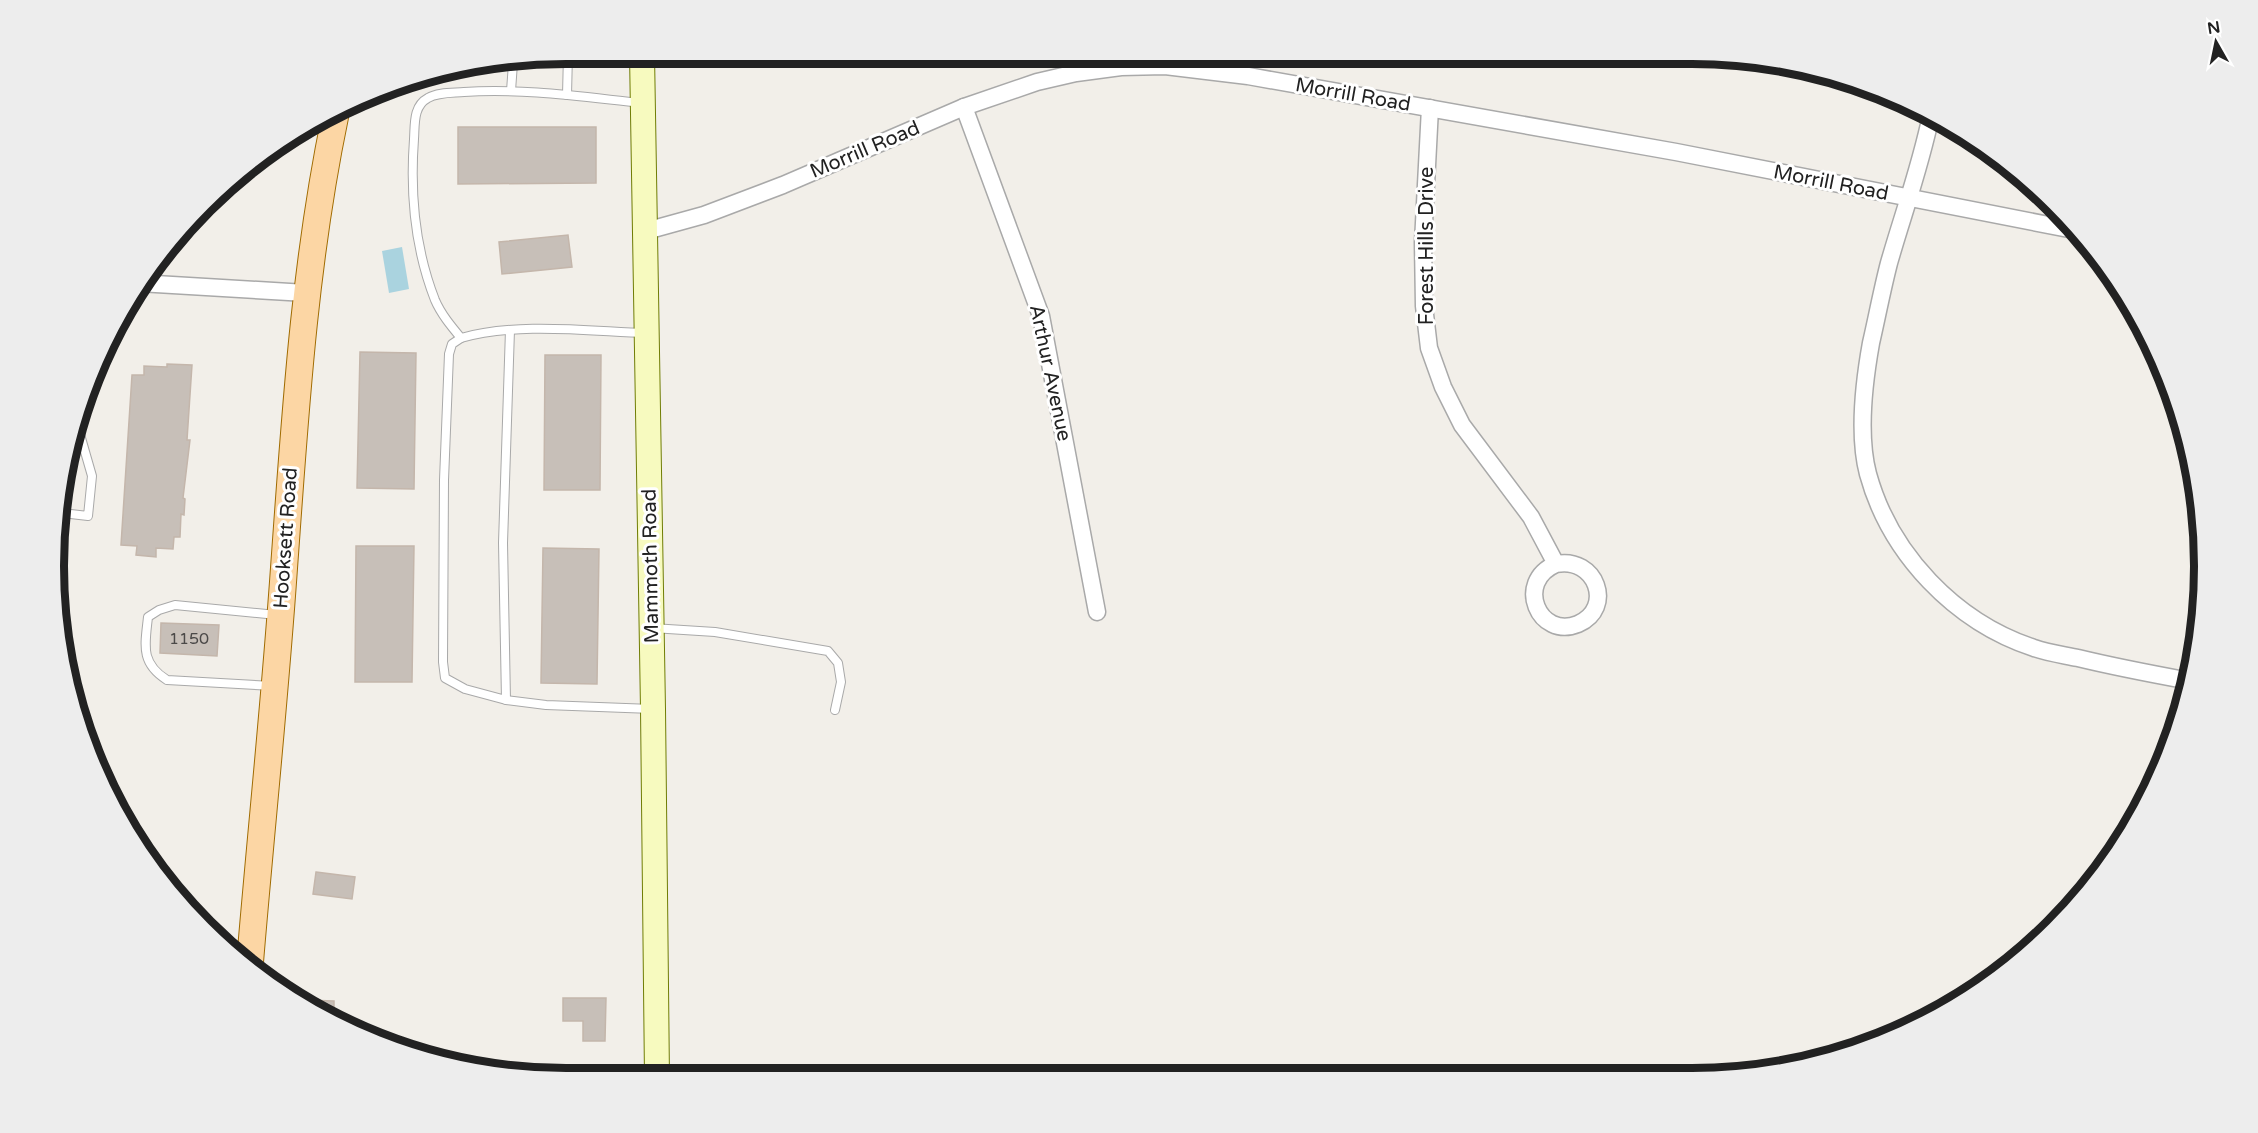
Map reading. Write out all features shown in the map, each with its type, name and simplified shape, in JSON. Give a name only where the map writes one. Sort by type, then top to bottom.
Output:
[{"type":"main road","name":"Mammoth Road","points":[[642,64],[657,1068]]},
{"type":"main road","name":"Hooksett Road","points":[[251,956],[306,293],[334,121]]},
{"type":"street","name":"Morrill Road","points":[[646,231],[704,215],[783,185],[964,107],[1037,82],[1148,64]]},
{"type":"street","name":"Morrill Road","points":[[1189,64],[1676,152],[2061,228]]},
{"type":"street","name":"Arthur Avenue","points":[[964,107],[1041,316],[1097,612]]},
{"type":"street","name":"Forest Hills Drive","points":[[1430,108],[1423,242],[1424,306],[1429,348],[1443,387],[1462,424],[1531,517],[1556,564]]},
{"type":"street","points":[[1929,124],[1889,264],[1871,345],[1865,388],[1863,431],[1868,472],[1881,512],[1902,549],[1929,581],[1960,610],[1996,632],[2034,649],[2180,679]]},
{"type":"street","points":[[151,285],[306,293]]},
{"type":"lane","points":[[567,95],[568,64]]},
{"type":"lane","points":[[511,91],[513,68]]},
{"type":"lane","points":[[461,338],[447,321],[436,302],[421,250],[413,205],[411,172],[416,114],[421,103],[429,97],[447,93],[511,91],[642,103]]},
{"type":"lane","points":[[506,700],[503,543],[510,330]]},
{"type":"lane","points":[[647,334],[510,330],[479,333],[461,338],[452,344],[449,354],[444,480],[444,670],[445,678],[465,689],[506,700],[546,705],[653,709]]},
{"type":"lane","points":[[68,514],[88,516],[92,476],[81,439]]},
{"type":"lane","points":[[274,686],[167,680],[156,673],[149,664],[145,646],[148,616],[175,605],[280,616]]},
{"type":"lane","points":[[652,628],[715,632],[828,651],[838,663],[841,682],[835,710]]},
{"type":"water","points":[[402,247],[409,289],[389,293],[382,251]]},
{"type":"building","points":[[458,127],[596,127],[596,183],[458,184]]},
{"type":"building","points":[[568,235],[572,267],[502,274],[499,242]]},
{"type":"building","points":[[360,352],[416,353],[414,489],[357,488]]},
{"type":"building","points":[[545,355],[601,355],[600,490],[544,490]]},
{"type":"building","points":[[167,364],[192,365],[187,440],[190,440],[183,498],[185,499],[184,515],[181,514],[180,537],[174,537],[173,549],[156,548],[156,557],[136,555],[137,546],[121,545],[132,375],[144,375],[144,366],[167,367]]},
{"type":"building","points":[[356,546],[414,546],[412,682],[355,682]]},
{"type":"building","points":[[543,548],[599,549],[597,684],[541,683]]},
{"type":"building","points":[[161,623],[219,625],[217,656],[160,653]]},
{"type":"building","points":[[316,872],[355,877],[352,899],[313,894]]},
{"type":"building","points":[[563,998],[606,998],[605,1041],[583,1041],[583,1021],[563,1021]]},
{"type":"building","points":[[314,1000],[334,1001],[334,1011]]}]
